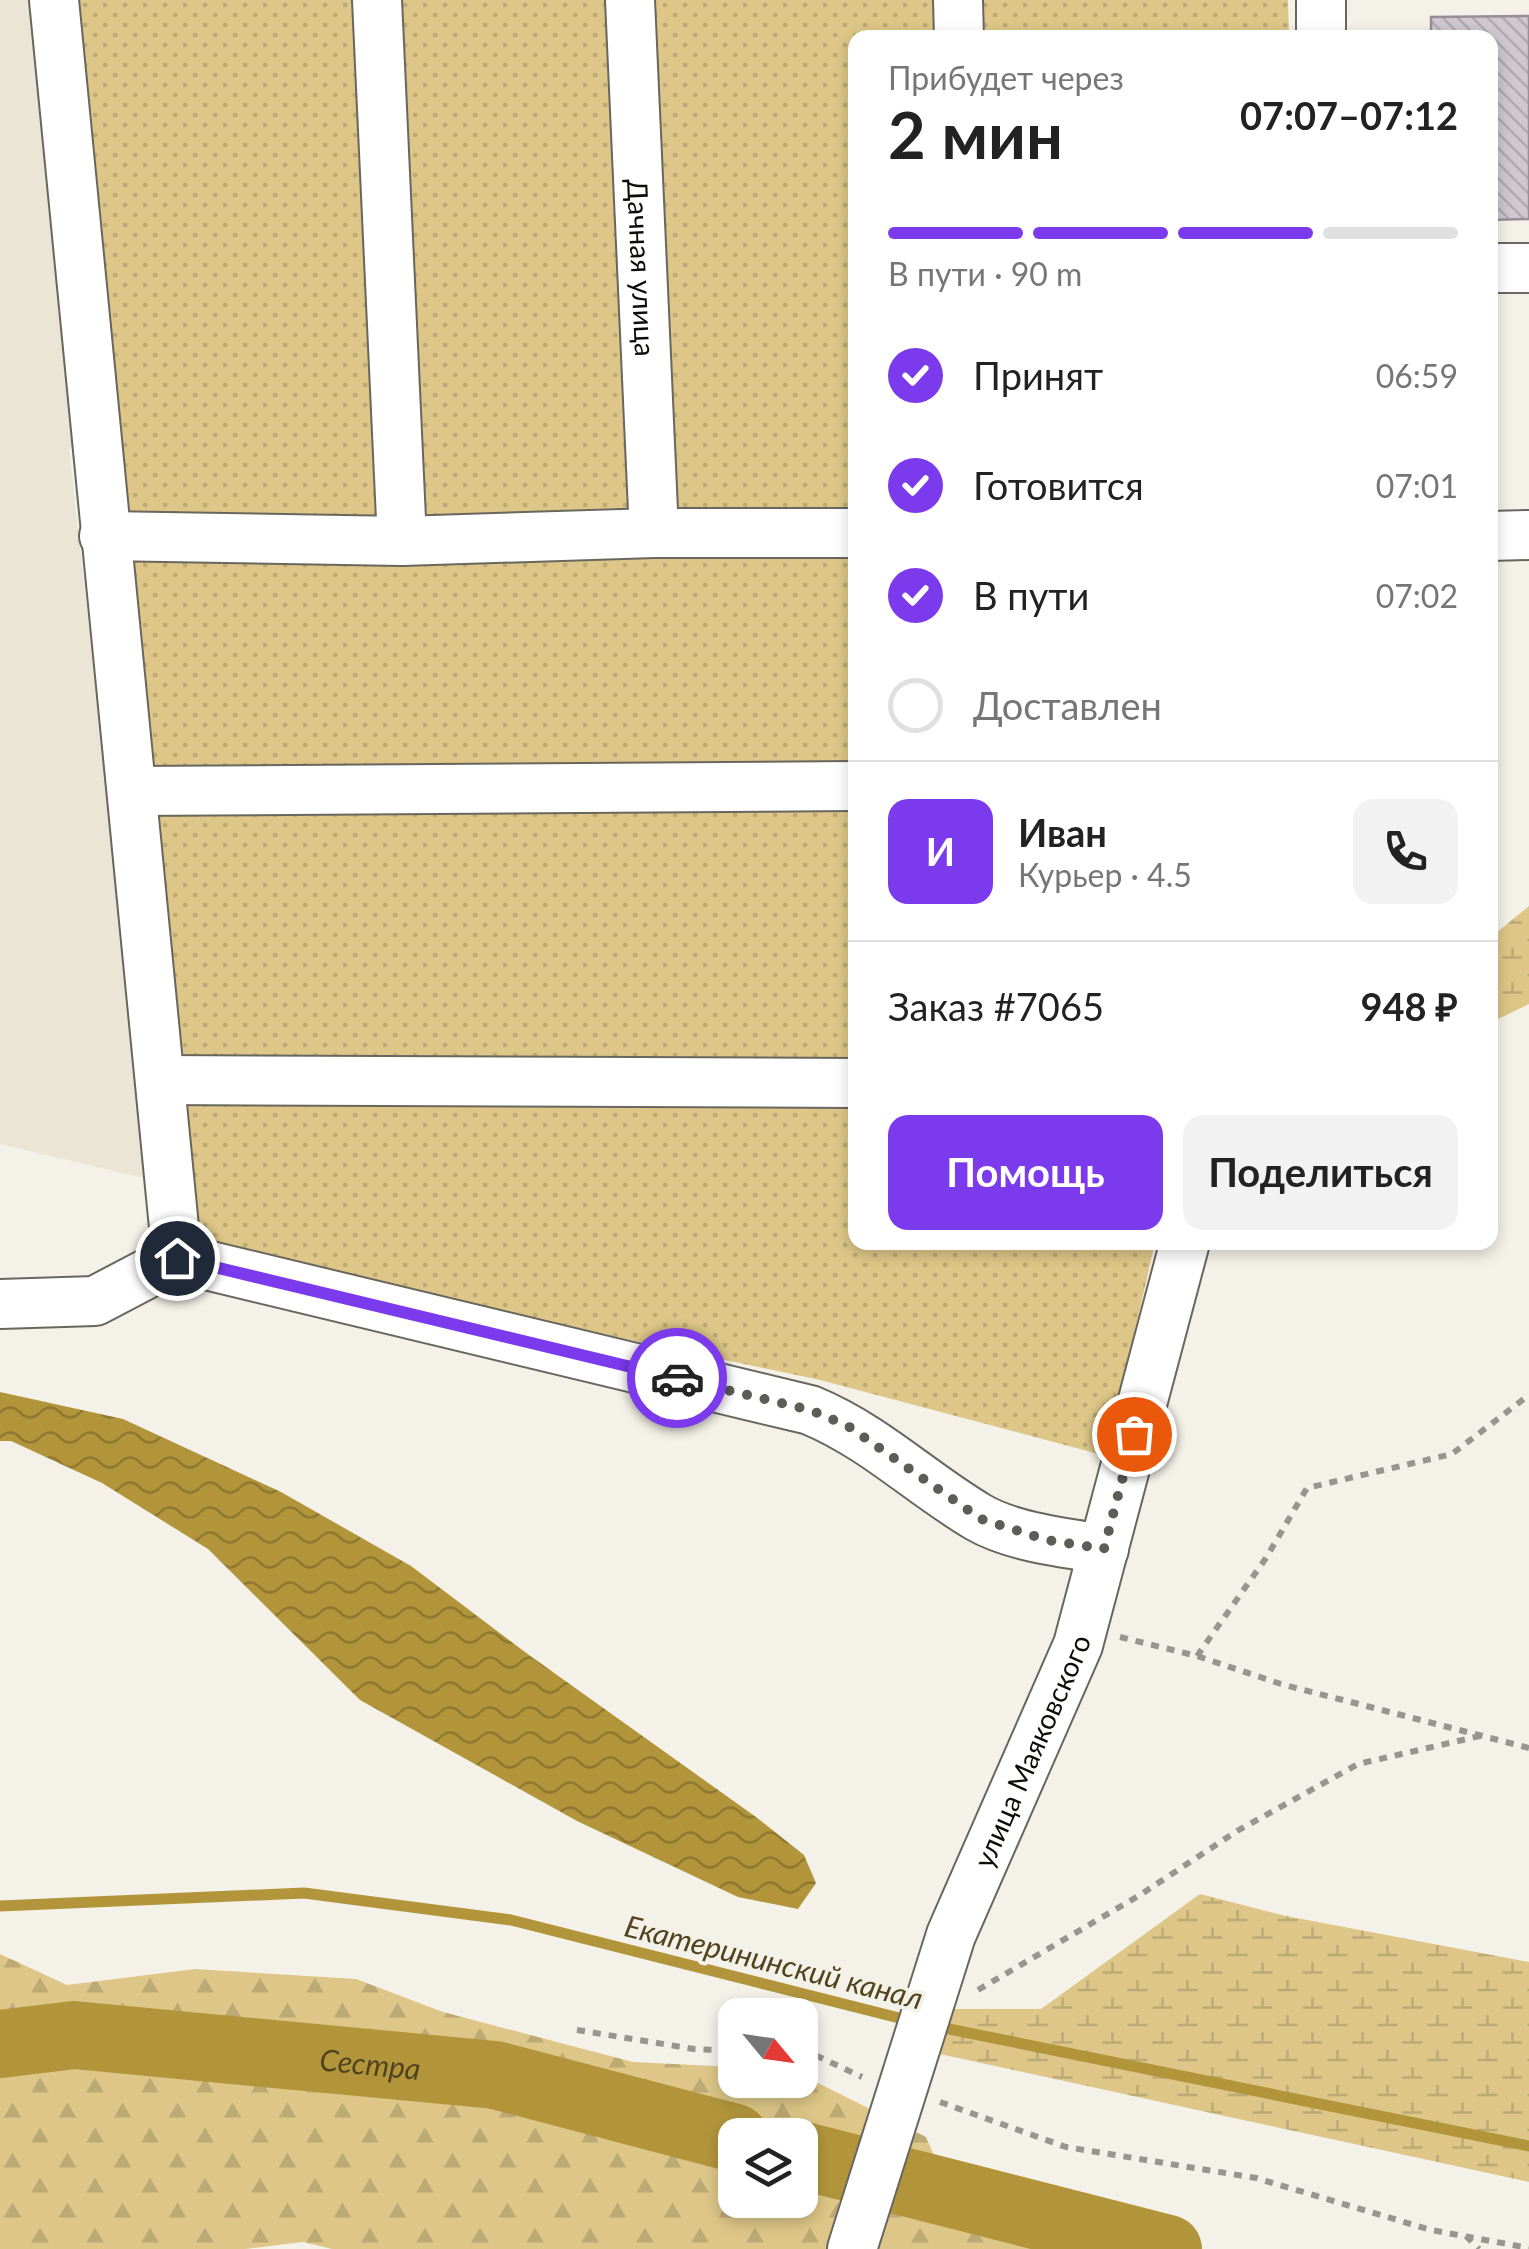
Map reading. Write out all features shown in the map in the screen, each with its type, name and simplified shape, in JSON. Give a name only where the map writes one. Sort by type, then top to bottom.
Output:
[{"type":"street","points":[[54,0],[177,1258]]},
{"type":"street","points":[[376,0],[402,540]]},
{"type":"street","name":"Дачная улица","points":[[630,0],[654,533]]},
{"type":"street","points":[[958,0],[959,30]]},
{"type":"street","points":[[1320,0],[1320,30]]},
{"type":"street","points":[[1498,268],[1529,268]]},
{"type":"street","points":[[104,536],[402,540],[654,533],[848,533]]},
{"type":"street","points":[[1498,536],[1529,535]]},
{"type":"street","points":[[134,792],[848,786]]},
{"type":"street","points":[[160,1080],[848,1083]]},
{"type":"street","name":"улица Маяковского","points":[[852,2249],[951,1934],[1084,1628],[1183,1250]]},
{"type":"street","points":[[0,1304],[96,1301],[177,1258],[810,1410],[848,1426],[981,1519],[1047,1540],[1104,1549]]},
{"type":"path","points":[[1198,1656],[1266,1558],[1307,1488],[1452,1454],[1529,1394]]},
{"type":"path","points":[[1084,1628],[1198,1656],[1280,1684],[1529,1748]]},
{"type":"path","points":[[971,1994],[1140,1896],[1237,1831],[1358,1764],[1480,1736]]},
{"type":"path","points":[[577,2030],[718,2050]]},
{"type":"path","points":[[818,2055],[876,2084]]},
{"type":"path","points":[[925,2096],[1066,2148],[1256,2178],[1431,2230],[1529,2248]]},
{"type":"path","points":[[1464,2236],[1479,2249]]},
{"type":"shaded area","points":[[0,0],[32,0],[81,441],[69,449],[152,1180],[0,1144]]},
{"type":"green space","points":[[68,0],[1288,0],[1289,30],[848,30],[848,1250],[1153,1250],[1106,1456],[820,1380],[196,1248]]},
{"type":"green space","points":[[1529,906],[1529,1004],[1498,1019],[1498,931]]},
{"type":"green space","points":[[1200,1894],[1286,1916],[1529,1962],[1529,2182],[926,2051],[939,2009],[1041,2009]]},
{"type":"green space","points":[[0,1954],[67,1985],[195,1969],[356,1979],[443,2012],[633,2062],[718,2066],[718,2098],[818,2098],[818,2083],[926,2137],[951,2195],[1168,2249],[332,2249],[303,2242],[245,2249],[0,2249]]},
{"type":"water","points":[[0,1392],[123,1419],[281,1492],[411,1566],[756,1817],[804,1855],[816,1883],[798,1909],[738,1897],[577,1821],[360,1700],[208,1549],[102,1483],[11,1441],[0,1441]]},
{"type":"building","points":[[1529,16],[1529,219],[1498,220],[1498,30],[1431,30],[1431,17]]},
{"type":"waterway","name":"Екатерининский канал","points":[[0,1906],[304,1893],[511,1920],[911,2021]]},
{"type":"waterway","name":"Екатерининский канал","points":[[934,2026],[1529,2146]]},
{"type":"waterway","name":"Сестра","points":[[0,2044],[74,2035],[495,2075],[718,2134]]},
{"type":"waterway","name":"Сестра","points":[[818,2160],[1168,2249]]},
{"type":"way so far","points":[[677,1378],[810,1410],[848,1426],[981,1519],[1047,1540],[1104,1549],[1134,1434]]},
{"type":"route","points":[[177,1258],[677,1378]]}]
